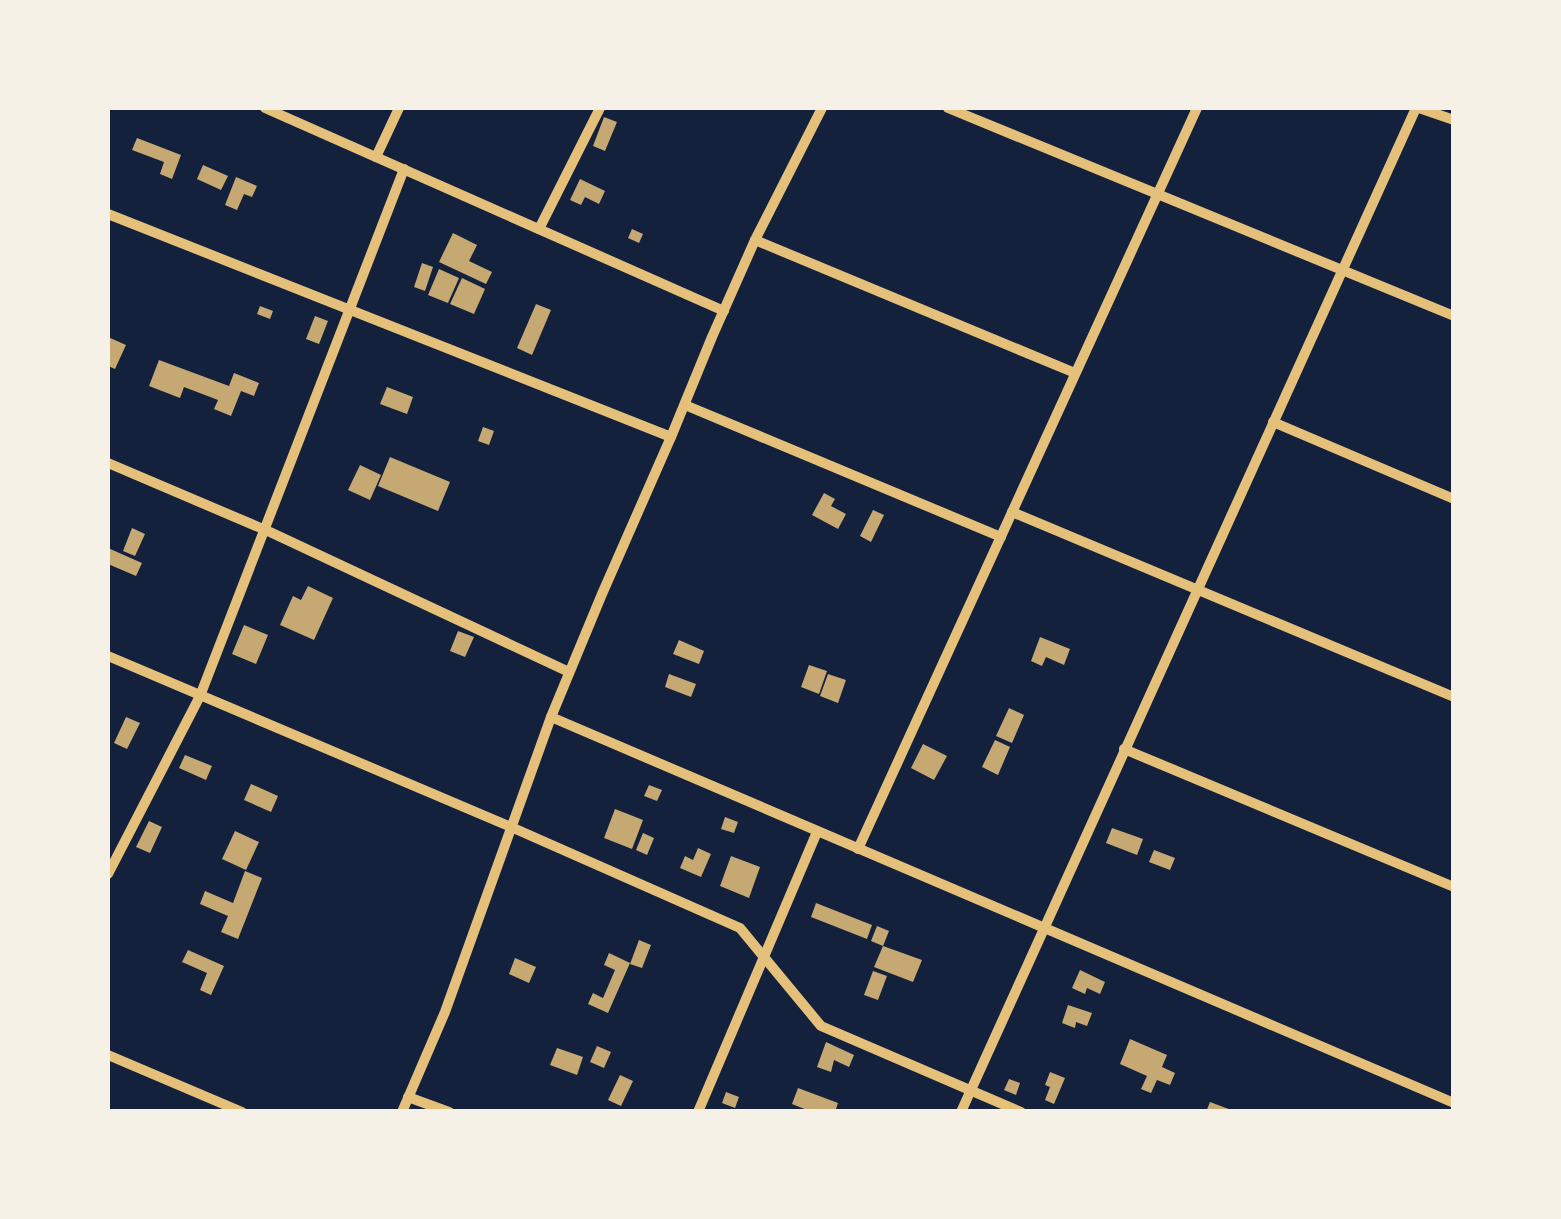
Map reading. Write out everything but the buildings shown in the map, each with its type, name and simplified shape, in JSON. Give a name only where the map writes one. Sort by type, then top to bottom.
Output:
[{"type":"street","points":[[265,108],[724,311]]},
{"type":"street","points":[[376,157],[399,108]]},
{"type":"street","points":[[539,229],[600,108]]},
{"type":"street","points":[[402,1112],[445,1012],[569,672],[755,240],[822,108]]},
{"type":"street","points":[[948,108],[1454,316]]},
{"type":"street","points":[[858,849],[1197,108]]},
{"type":"street","points":[[962,1112],[1417,108],[1454,120]]},
{"type":"street","points":[[108,874],[200,696],[404,169]]},
{"type":"street","points":[[108,214],[672,437]]},
{"type":"street","points":[[755,240],[1075,373]]},
{"type":"street","points":[[685,405],[1000,537]]},
{"type":"street","points":[[1273,422],[1454,499]]},
{"type":"street","points":[[108,463],[264,530],[569,672]]},
{"type":"street","points":[[1012,512],[1454,697]]},
{"type":"street","points":[[108,656],[740,928],[821,1026],[1021,1112]]},
{"type":"street","points":[[551,717],[1454,1103]]},
{"type":"street","points":[[1124,749],[1454,887]]},
{"type":"street","points":[[698,1112],[817,832]]},
{"type":"street","points":[[108,1055],[242,1112]]},
{"type":"street","points":[[408,1097],[449,1112]]}]
